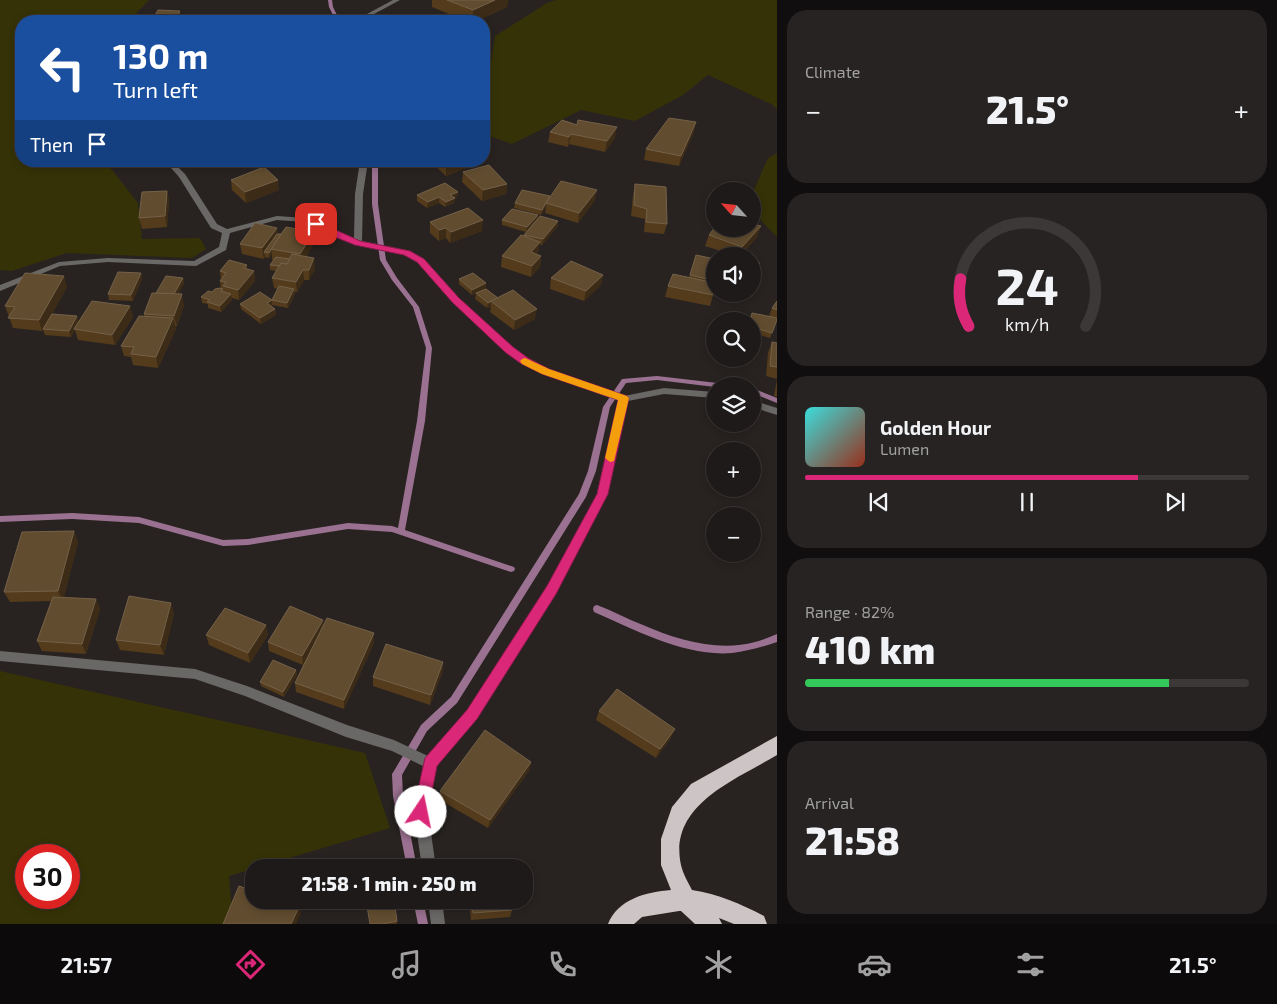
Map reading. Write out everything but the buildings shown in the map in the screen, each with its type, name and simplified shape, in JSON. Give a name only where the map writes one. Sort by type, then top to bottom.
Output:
[{"type":"highway","points":[[710,924],[685,900],[672,865],[671,839],[679,814],[698,791],[777,745]]},
{"type":"highway","points":[[619,924],[636,908],[660,902],[685,900],[708,902],[738,914],[756,924]]},
{"type":"street","points":[[368,15],[397,0]]},
{"type":"street","points":[[173,167],[193,192],[214,226],[226,232],[276,218],[306,220],[358,243],[407,253],[421,260],[456,300],[509,349],[546,372],[624,398],[664,391],[706,394]]},
{"type":"street","points":[[358,243],[359,194],[363,167]]},
{"type":"street","points":[[0,288],[59,264],[108,260],[196,264],[223,248],[226,232]]},
{"type":"street","points":[[429,859],[421,812],[425,760],[472,714],[552,590],[602,494],[624,398]]},
{"type":"street","points":[[761,406],[777,412]]},
{"type":"street","points":[[0,656],[195,674],[247,691],[346,731],[394,746],[425,760]]},
{"type":"street","points":[[436,909],[438,924]]},
{"type":"shaded area","points":[[0,0],[149,0],[135,15],[15,15],[15,167],[110,167],[138,203],[142,239],[200,238],[206,249],[192,258],[67,253],[12,271],[0,270]]},
{"type":"shaded area","points":[[556,0],[777,0],[777,110],[773,105],[708,75],[683,95],[635,121],[581,110],[512,144],[490,136],[490,70],[495,36],[547,3]]},
{"type":"shaded area","points":[[777,153],[777,237],[761,220],[761,182],[757,182],[768,158]]},
{"type":"shaded area","points":[[0,671],[365,753],[390,828],[286,859],[245,859],[245,871],[229,876],[233,924],[0,924]]},
{"type":"waterway","points":[[330,0],[335,15]]},
{"type":"waterway","points":[[375,167],[375,204],[383,260],[394,279],[416,307],[429,348],[421,421],[401,532]]},
{"type":"waterway","points":[[410,859],[398,796],[397,774],[424,728],[454,700],[583,495],[592,471],[607,407],[624,381],[657,378],[706,384]]},
{"type":"waterway","points":[[761,394],[777,401]]},
{"type":"waterway","points":[[0,519],[72,516],[139,520],[223,543],[248,542],[348,526],[392,529],[511,569]]},
{"type":"waterway","points":[[597,609],[662,637],[708,648],[731,649],[754,646],[777,638]]},
{"type":"waterway","points":[[420,909],[423,924]]},
{"type":"slow traffic","points":[[525,361],[546,372],[624,398],[610,458]]},
{"type":"route","points":[[316,224],[358,243],[407,253],[421,260],[456,300],[509,349],[524,360],[546,372],[624,398],[602,494],[552,590],[472,714],[430,763],[421,812]]}]
